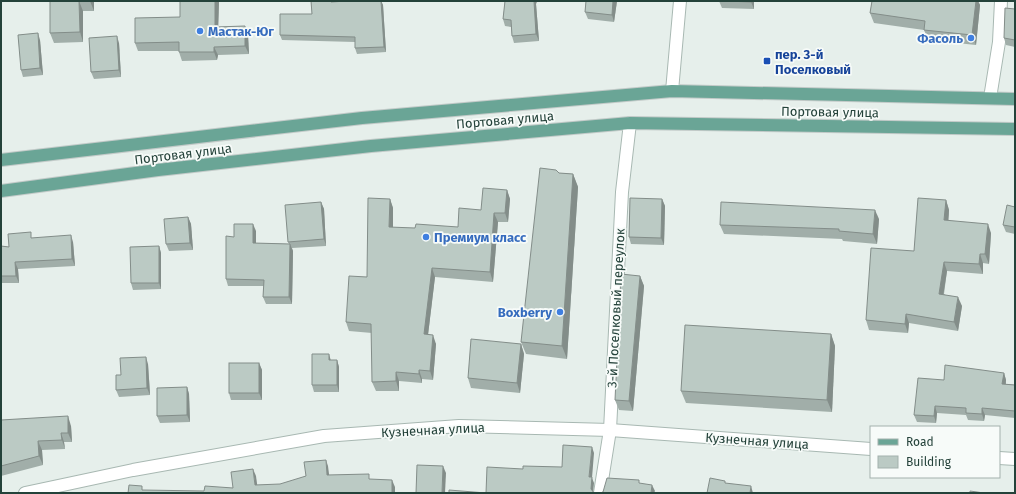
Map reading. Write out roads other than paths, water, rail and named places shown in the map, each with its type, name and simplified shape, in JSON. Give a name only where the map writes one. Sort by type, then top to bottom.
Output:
[{"type":"main road","name":"Портовая улица","points":[[1,160],[362,118],[672,91],[1015,99]]},
{"type":"main road","name":"Портовая улица","points":[[1,191],[158,170],[371,146],[630,123],[1015,129]]},
{"type":"street","points":[[672,91],[680,1]]},
{"type":"street","points":[[990,98],[999,42],[1001,1]]},
{"type":"street","name":"3-й Поселковый переулок","points":[[600,493],[610,430],[622,192],[630,123]]},
{"type":"street","name":"Кузнечная улица","points":[[25,493],[133,470],[324,436],[459,426],[610,430],[870,449]]},
{"type":"street","points":[[1000,458],[1015,459]]},
{"type":"place","name":"Мастак-Юг","points":[[200,31]]},
{"type":"place","name":"Фасоль","points":[[971,38]]},
{"type":"place","name":"пер. 3-й Поселковый","points":[[767,61]]},
{"type":"place","name":"Премиум класс","points":[[426,237]]},
{"type":"place","name":"Boxberry","points":[[560,312]]}]
